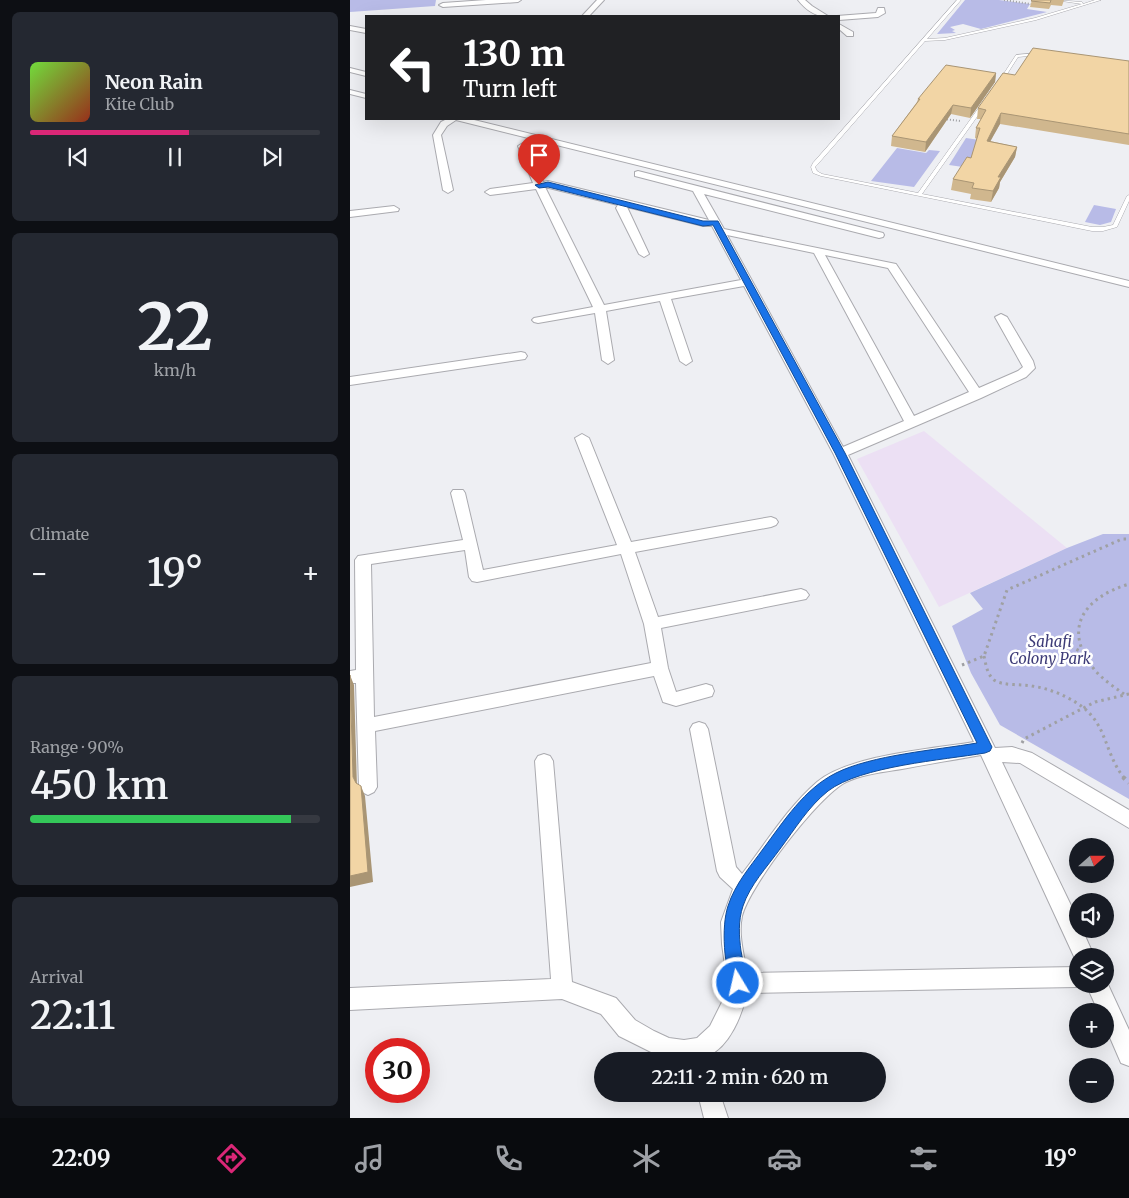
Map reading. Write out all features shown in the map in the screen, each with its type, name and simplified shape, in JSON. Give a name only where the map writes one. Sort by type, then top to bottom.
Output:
[{"type":"street","points":[[443,5],[518,0]]},
{"type":"street","points":[[586,15],[601,0]]},
{"type":"street","points":[[801,0],[804,4],[822,15]]},
{"type":"street","points":[[840,18],[878,15],[881,14],[881,10]]},
{"type":"street","points":[[840,27],[850,34]]},
{"type":"street","points":[[350,28],[365,31]]},
{"type":"street","points":[[350,70],[365,74]]},
{"type":"street","points":[[350,92],[365,96]]},
{"type":"street","points":[[448,190],[437,135],[444,124],[451,120]]},
{"type":"street","points":[[464,120],[879,235]]},
{"type":"street","points":[[523,146],[539,185],[600,309],[608,360]]},
{"type":"street","points":[[560,153],[606,166]]},
{"type":"street","points":[[624,171],[702,186],[1129,284]]},
{"type":"street","points":[[490,192],[548,184],[703,223],[727,232],[886,264],[895,268],[977,395]]},
{"type":"street","points":[[702,186],[718,228],[840,453],[987,752],[1080,948]]},
{"type":"street","points":[[624,204],[621,208],[644,254]]},
{"type":"street","points":[[350,214],[394,209]]},
{"type":"street","points":[[823,251],[819,254],[911,422]]},
{"type":"street","points":[[538,320],[748,282]]},
{"type":"street","points":[[665,298],[686,362]]},
{"type":"street","points":[[840,453],[1022,374],[1028,368],[1027,360],[1001,317]]},
{"type":"street","points":[[350,381],[521,356]]},
{"type":"street","points":[[582,438],[626,548],[652,624],[660,668],[669,697],[676,698],[706,691]]},
{"type":"street","points":[[458,493],[477,577],[771,522]]},
{"type":"street","points":[[368,787],[366,726],[357,676],[363,560],[471,544]]},
{"type":"street","points":[[652,624],[801,595]]},
{"type":"street","points":[[366,726],[660,668]]},
{"type":"street","points":[[699,729],[727,871],[736,882],[745,886]]},
{"type":"street","points":[[700,1052],[720,1030],[731,1012],[738,983],[731,923],[735,906],[745,886],[800,810],[824,787],[842,776],[880,765],[987,752],[1015,754],[1026,758],[1129,820]]},
{"type":"street","points":[[544,761],[562,989]]},
{"type":"street","points":[[738,983],[1069,977]]},
{"type":"street","points":[[350,999],[562,989],[608,1006],[627,1028],[646,1040],[683,1052]]},
{"type":"street","points":[[1101,993],[1129,1054]]},
{"type":"street","points":[[711,1102],[716,1118]]},
{"type":"lane","points":[[959,0],[813,167],[815,172],[821,176],[919,196],[1083,227],[1103,229],[1118,223],[1129,196]]},
{"type":"lane","points":[[1057,0],[1086,4]]},
{"type":"lane","points":[[924,40],[945,38],[1036,19],[1099,0]]},
{"type":"lane","points":[[997,87],[1017,56],[1044,54]]},
{"type":"lane","points":[[994,79],[1002,80]]},
{"type":"lane","points":[[919,196],[986,101]]},
{"type":"path","points":[[1004,0],[1032,4]]},
{"type":"path","points":[[944,118],[971,123]]},
{"type":"path","points":[[1129,539],[1122,539],[1006,590],[984,656],[988,673],[995,680],[1057,692],[1073,699],[1083,707],[1101,728],[1118,771],[1129,782]]},
{"type":"path","points":[[1127,694],[1108,683],[1094,669],[1084,653],[1080,641],[1079,627],[1082,615],[1088,604],[1106,592],[1129,584]]},
{"type":"path","points":[[1053,638],[1084,653]]},
{"type":"path","points":[[947,670],[984,656]]},
{"type":"path","points":[[1015,754],[1024,739],[1071,716],[1083,707],[1127,694]]},
{"type":"shaded area","points":[[924,431],[1067,548],[939,607],[857,459]]},
{"type":"green space","points":[[350,0],[436,0],[435,6],[350,12]]},
{"type":"green space","points":[[965,0],[999,0],[1030,4],[1027,9],[1047,12],[981,29],[963,24],[950,27],[956,33],[937,34]]},
{"type":"green space","points":[[966,138],[993,142],[977,169],[949,165]]},
{"type":"green space","points":[[897,148],[926,153],[929,150],[940,151],[914,187],[871,181]]},
{"type":"green space","points":[[1094,205],[1116,209],[1111,222],[1100,225],[1085,222]]},
{"type":"green space","name":"Sahafi Colony Park","points":[[1103,534],[1129,534],[1129,799],[1000,725],[971,673],[952,626],[983,609],[970,593],[1067,548]]},
{"type":"building","points":[[1032,0],[1051,0],[1050,3]]},
{"type":"building","points":[[1033,48],[1129,61],[1129,134],[1001,113],[987,141],[1017,147],[998,177],[1001,177],[993,191],[972,188],[974,183],[953,179],[967,157],[971,158],[980,128],[976,128],[986,110],[978,108],[1003,73],[1015,75]]},
{"type":"building","points":[[946,65],[996,73],[971,108],[953,105],[926,142],[892,136],[920,99],[918,99]]},
{"type":"building","points":[[350,675],[353,777],[356,783],[361,786],[368,872],[350,876]]},
{"type":"route","points":[[539,185],[548,184],[703,223],[716,223],[840,453],[985,747],[880,765],[856,771],[842,776],[824,787],[813,797],[800,810],[761,863],[745,886],[735,906],[731,923],[738,983]]}]
